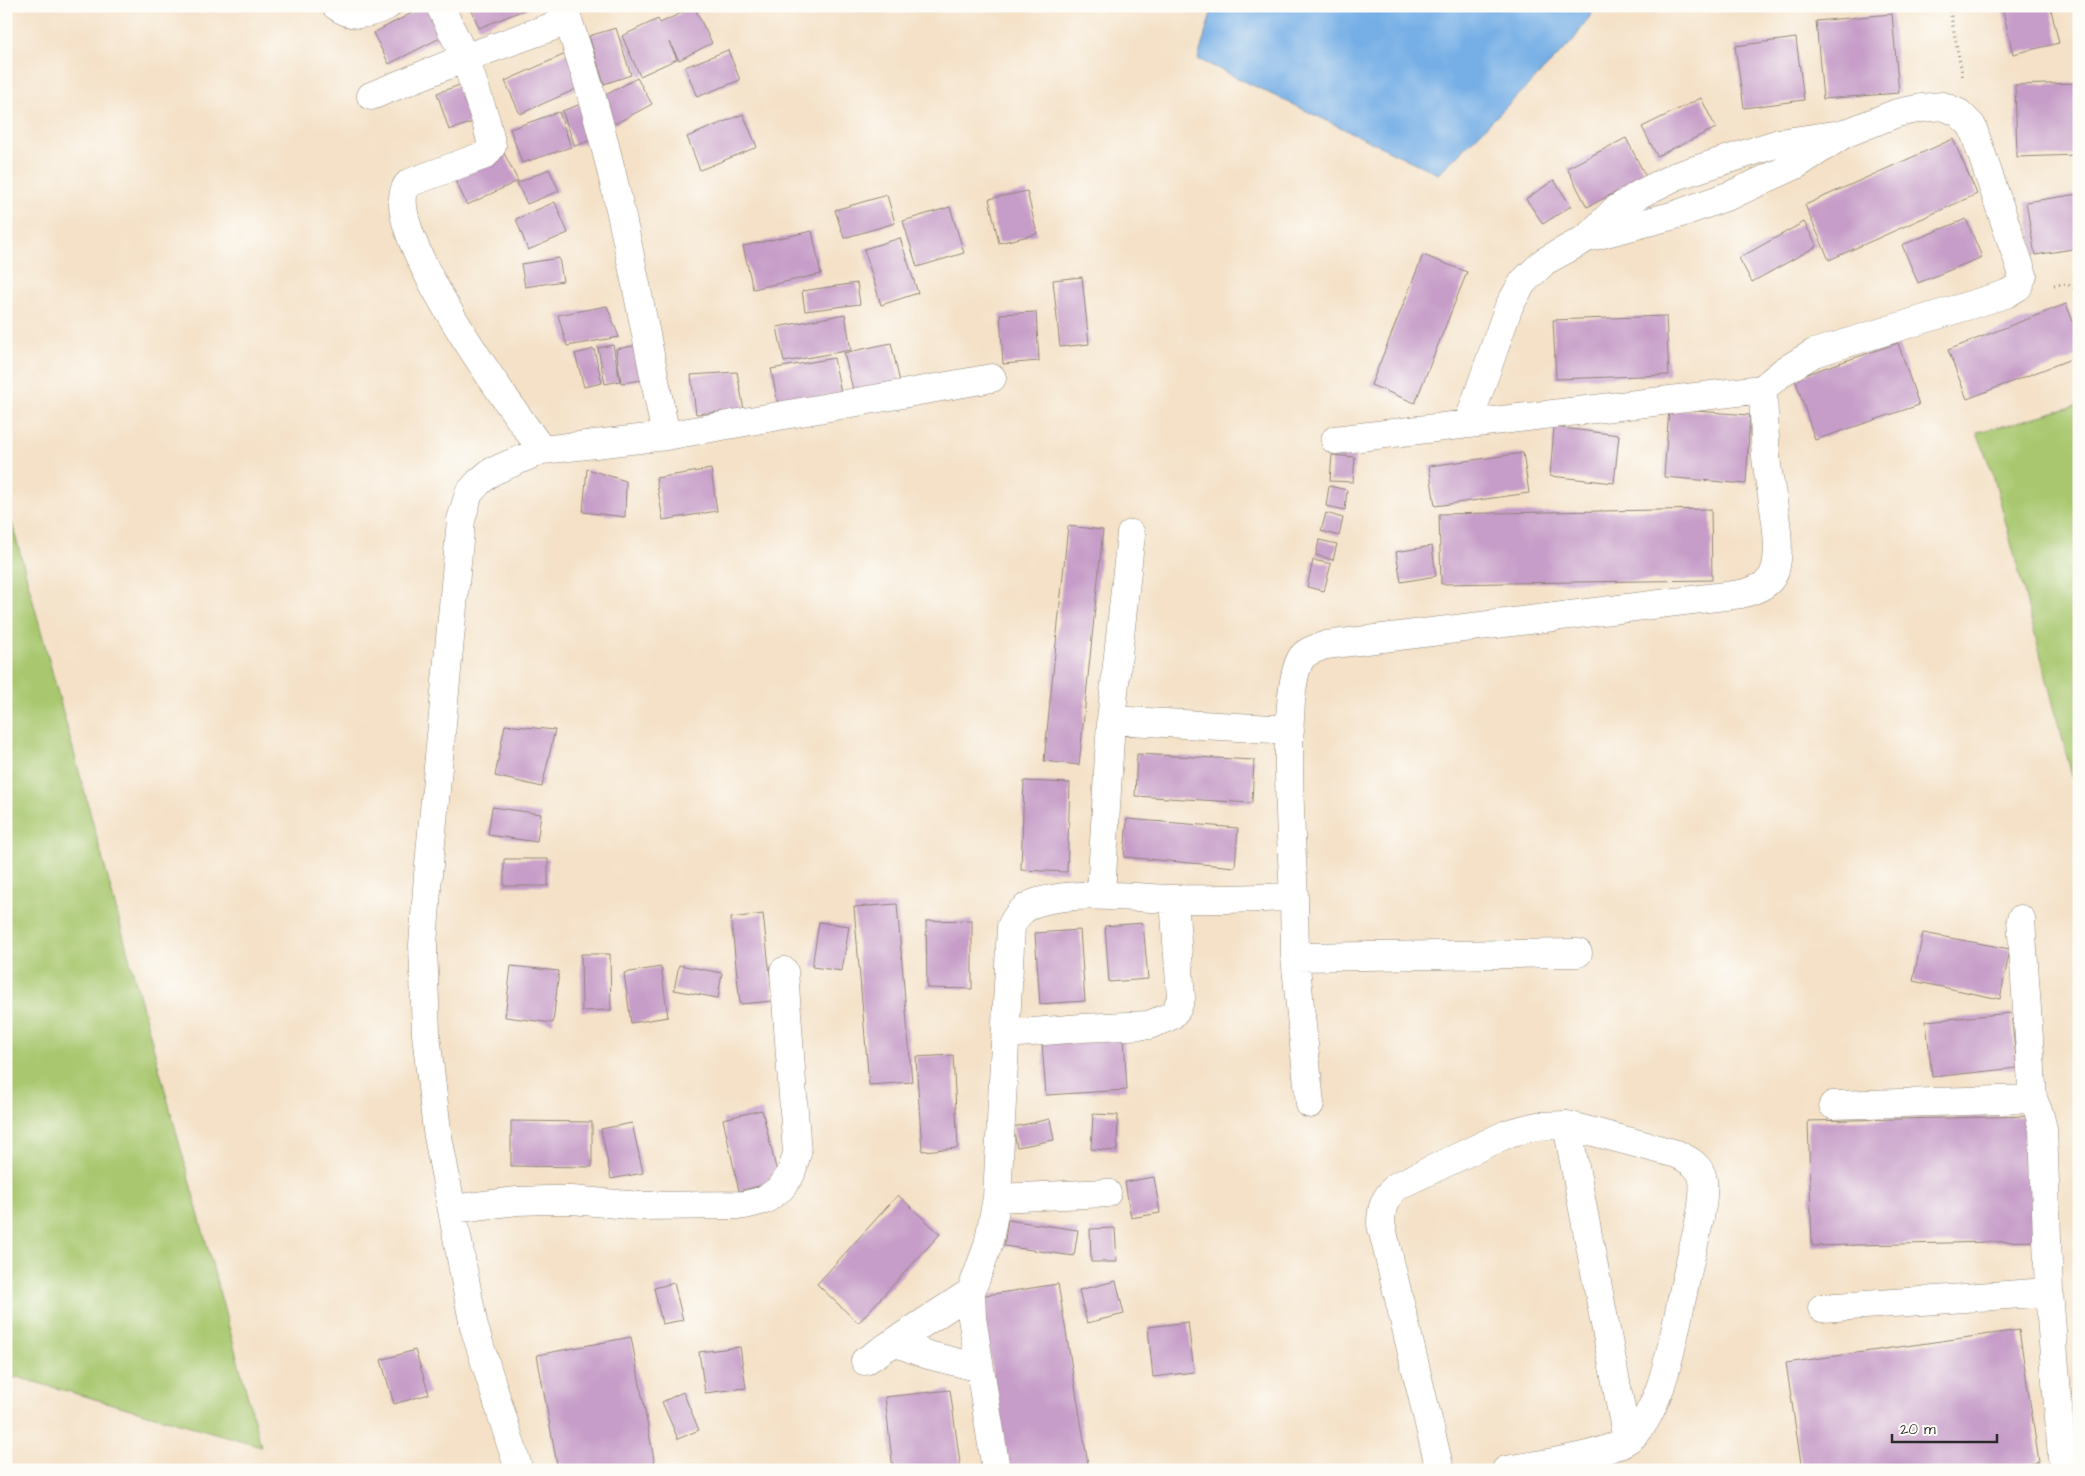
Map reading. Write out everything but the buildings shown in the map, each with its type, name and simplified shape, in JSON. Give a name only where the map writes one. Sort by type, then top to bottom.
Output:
[{"type":"street","points":[[336,6],[343,11],[355,15],[368,14],[387,6]]},
{"type":"street","points":[[440,6],[465,58],[486,121],[492,146],[485,154],[410,183],[405,187],[403,193],[404,213],[410,237],[447,309],[494,384],[542,450]]},
{"type":"street","points":[[371,96],[465,58],[565,13],[609,157],[666,436]]},
{"type":"street","points":[[1335,440],[1762,388],[1784,371],[1814,353],[2006,294],[2018,287],[2023,274],[1972,126],[1958,113],[1943,106],[1897,113],[1844,134],[1796,165],[1731,195],[1675,215],[1587,238],[1544,261],[1523,282],[1509,306],[1468,423]]},
{"type":"street","points":[[1587,238],[1615,210],[1640,194],[1676,176],[1779,143],[1844,134]]},
{"type":"street","points":[[519,1470],[474,1327],[437,1131],[428,1053],[423,945],[428,875],[461,520],[469,493],[491,472],[542,450],[666,436],[992,378]]},
{"type":"street","points":[[1310,1104],[1295,957],[1290,730],[1292,687],[1303,656],[1311,650],[1326,645],[1753,591],[1773,577],[1777,565],[1778,548],[1766,457],[1762,388]]},
{"type":"street","points":[[1100,895],[1111,720],[1131,534]]},
{"type":"street","points":[[1111,720],[1290,730]]},
{"type":"street","points":[[996,1470],[972,1318],[971,1292],[988,1245],[997,1198],[1011,927],[1016,916],[1025,908],[1038,902],[1100,895],[1174,899],[1294,897]]},
{"type":"street","points":[[1006,1034],[1149,1025],[1171,1016],[1177,1009],[1181,998],[1174,899]]},
{"type":"street","points":[[2020,919],[2033,1099],[2039,1112],[2043,1129],[2048,1292],[2063,1470]]},
{"type":"street","points":[[1295,957],[1578,952]]},
{"type":"street","points":[[452,1209],[548,1200],[572,1200],[640,1206],[746,1205],[765,1200],[782,1188],[791,1174],[797,1153],[784,971]]},
{"type":"street","points":[[1833,1105],[2033,1099]]},
{"type":"street","points":[[1567,1125],[1627,1440]]},
{"type":"street","points":[[1440,1470],[1381,1224],[1381,1211],[1384,1199],[1397,1186],[1509,1133],[1537,1126],[1567,1125],[1677,1154],[1698,1167],[1703,1181],[1700,1216],[1668,1362],[1660,1389],[1648,1414],[1635,1434],[1627,1440],[1602,1450],[1577,1457],[1506,1470]]},
{"type":"street","points":[[997,1198],[1107,1193]]},
{"type":"street","points":[[866,1361],[971,1292]]},
{"type":"street","points":[[1822,1308],[2048,1292]]},
{"type":"street","points":[[894,1342],[928,1354],[980,1368]]},
{"type":"path","points":[[1949,6],[1972,126]]},
{"type":"green space","points":[[2079,405],[2079,802],[1993,474],[1977,432]]},
{"type":"green space","points":[[6,501],[261,1446],[17,1377],[6,1380]]},
{"type":"water","points":[[1213,6],[1597,6],[1572,42],[1438,174],[1198,59]]}]
